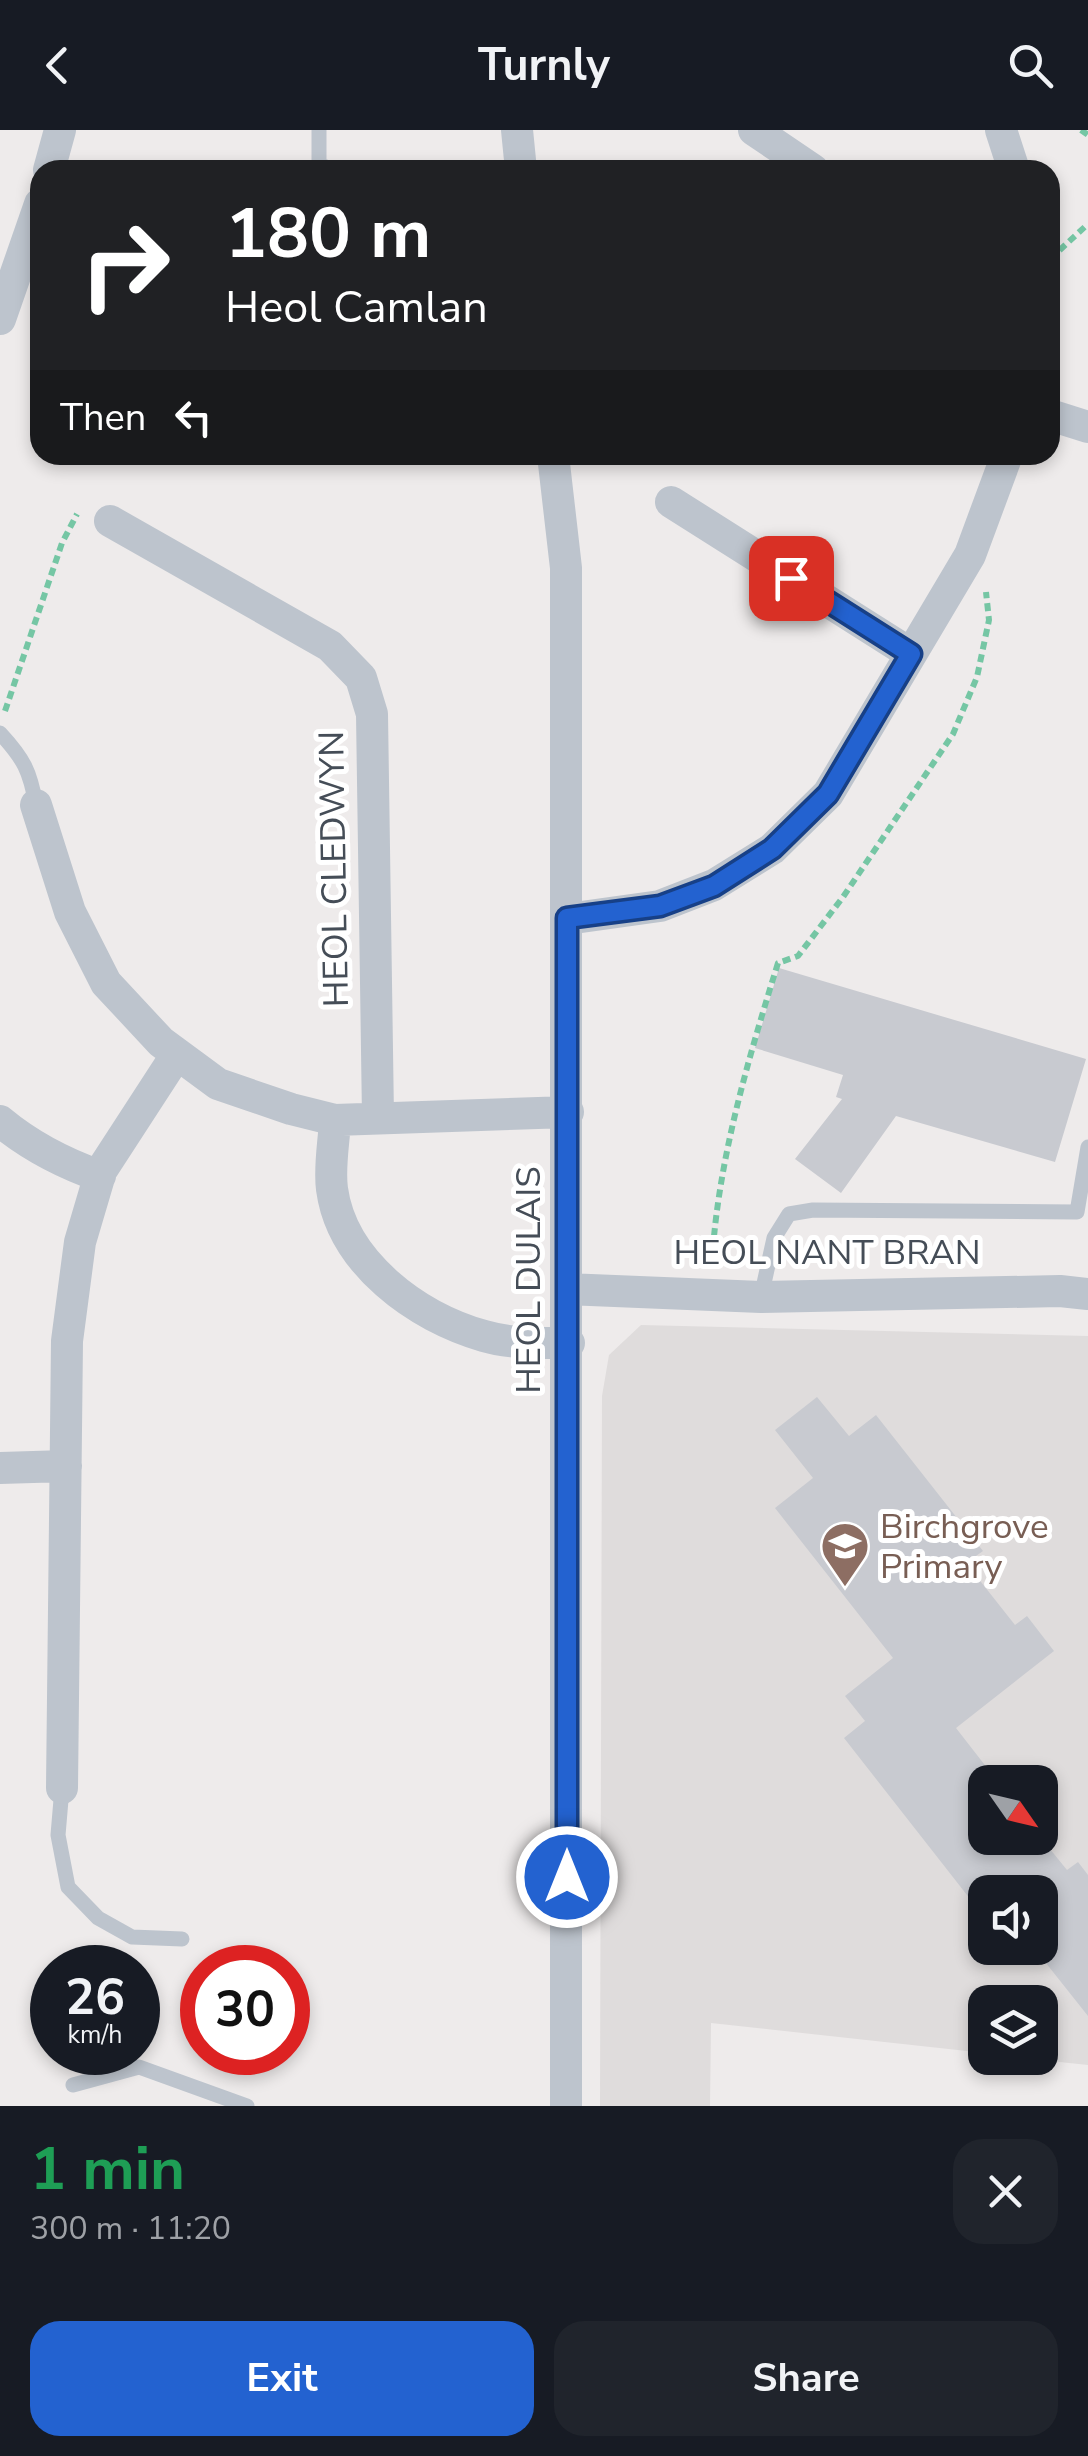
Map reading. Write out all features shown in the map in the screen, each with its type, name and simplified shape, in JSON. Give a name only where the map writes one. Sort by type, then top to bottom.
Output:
[{"type":"street","points":[[52,160],[60,130]]},
{"type":"street","points":[[517,130],[520,160]]},
{"type":"street","points":[[754,130],[798,160]]},
{"type":"street","points":[[1000,130],[1010,160]]},
{"type":"street","points":[[0,319],[30,233]]},
{"type":"street","points":[[1060,418],[1088,427]]},
{"type":"street","name":"HEOL DULAIS","points":[[555,465],[566,568],[566,2106]]},
{"type":"street","points":[[567,918],[660,906],[714,886],[772,849],[828,794],[970,555],[1003,465]]},
{"type":"street","points":[[671,502],[911,654]]},
{"type":"street","name":"HEOL CLEDWYN","points":[[110,521],[330,646],[360,678],[372,714],[378,1117]]},
{"type":"street","points":[[36,806],[70,912],[106,983],[161,1042],[218,1084],[336,1120],[568,1112]]},
{"type":"street","points":[[62,1788],[67,1341],[80,1242],[100,1176],[141,1104],[176,1054]]},
{"type":"street","points":[[0,1120],[21,1139],[71,1166],[100,1176]]},
{"type":"street","points":[[336,1120],[332,1189],[348,1242],[390,1286],[443,1321],[486,1337],[569,1343]]},
{"type":"street","name":"HEOL NANT BRAN","points":[[566,1289],[761,1296],[1060,1291],[1088,1294]]},
{"type":"street","points":[[0,1468],[66,1466]]},
{"type":"lane","points":[[319,130],[319,160]]},
{"type":"lane","points":[[0,730],[31,774],[36,806]]},
{"type":"lane","points":[[761,1296],[774,1238],[789,1214],[813,1210],[1077,1212],[1088,1147]]},
{"type":"lane","points":[[62,1788],[58,1834],[68,1887],[98,1918],[132,1937],[182,1939]]},
{"type":"lane","points":[[73,2085],[138,2067],[248,2106]]},
{"type":"path","points":[[1081,130],[1088,135]]},
{"type":"path","points":[[1060,250],[1088,224]]},
{"type":"path","points":[[0,730],[75,513],[110,521]]},
{"type":"path","points":[[710,1294],[716,1206],[752,1047],[778,963],[798,956],[843,897],[953,734],[977,677],[989,620],[985,577],[970,555]]},
{"type":"shaded area","name":"Birchgrove Primary","points":[[641,1325],[1088,1336],[1088,2065],[1058,2062],[1058,1985],[968,1985],[968,2051],[711,2023],[710,2106],[600,2106],[602,1396],[609,1355]]},
{"type":"building","points":[[779,968],[1086,1059],[1055,1162],[896,1116],[841,1193],[795,1159],[842,1099],[836,1097],[843,1075],[755,1048]]},
{"type":"building","points":[[817,1397],[849,1436],[876,1415],[983,1551],[966,1563],[1015,1625],[1027,1616],[1054,1651],[956,1728],[985,1765],[968,1765],[968,1855],[1055,1855],[1067,1870],[1078,1862],[1088,1875],[1088,2016],[1048,1965],[1058,1965],[1058,1875],[968,1875],[968,1896],[844,1738],[865,1721],[845,1696],[893,1658],[775,1508],[813,1478],[775,1430]]},
{"type":"place","name":"Birchgrove Primary","points":[[845,1588]]},
{"type":"route","points":[[567,1877],[567,918],[660,906],[714,886],[772,849],[828,794],[911,654],[791,578]]}]
